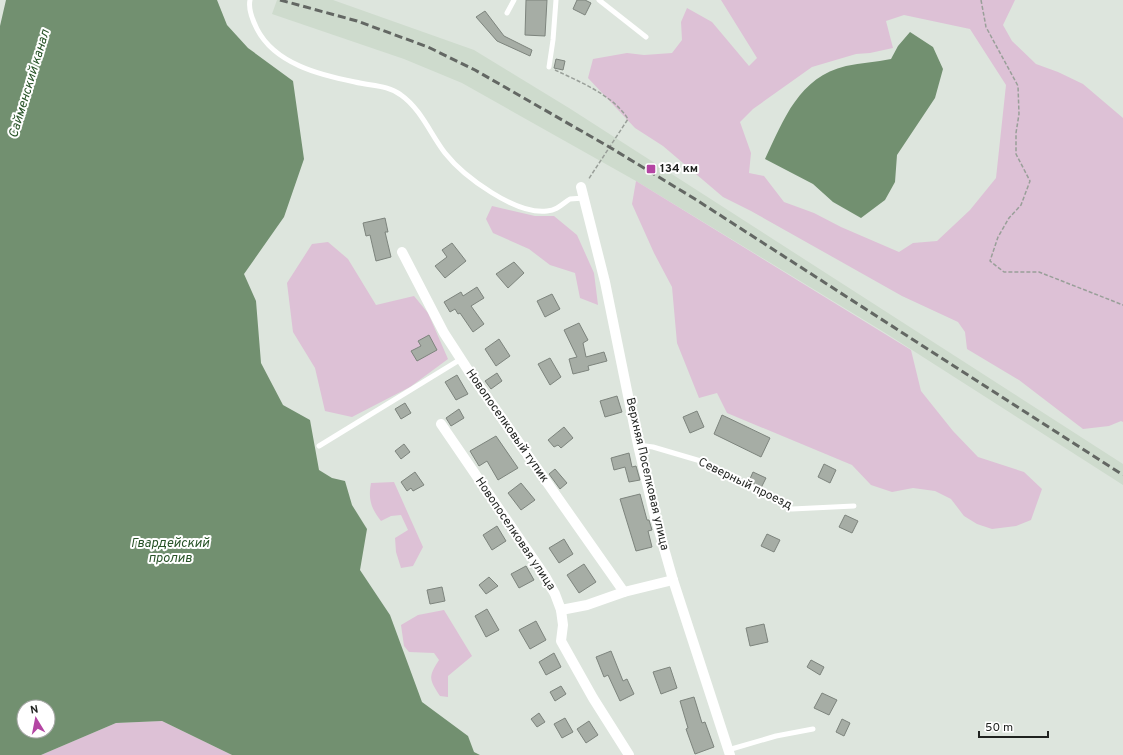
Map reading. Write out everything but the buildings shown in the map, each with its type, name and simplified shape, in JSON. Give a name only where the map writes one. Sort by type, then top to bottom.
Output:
[{"type":"street","name":"Верхняя Поселковая улица","points":[[581,187],[615,327],[638,445],[654,513],[673,580],[729,752]]},
{"type":"street","name":"Новопоселковый тупик","points":[[402,252],[444,333],[624,592]]},
{"type":"street","name":"Новопоселковая улица","points":[[441,424],[545,576],[555,594],[561,610],[564,625],[561,641],[593,698],[629,755]]},
{"type":"street","points":[[561,610],[588,605],[624,592],[673,580]]},
{"type":"lane","points":[[250,0],[252,19],[260,34],[284,58],[311,71],[386,88],[403,96],[415,108],[456,166],[483,186],[522,209],[534,212],[560,208],[570,199],[584,198]]},
{"type":"lane","points":[[507,13],[514,0]]},
{"type":"lane","points":[[548,67],[553,40],[556,0]]},
{"type":"lane","points":[[599,0],[646,37]]},
{"type":"lane","points":[[319,446],[461,359]]},
{"type":"lane","name":"Северный проезд","points":[[638,445],[653,447],[704,462],[792,509],[854,506]]},
{"type":"lane","points":[[729,752],[776,736],[813,729]]},
{"type":"path","points":[[981,0],[986,27],[1018,86],[1019,114],[1016,133],[1016,154],[1030,181],[1021,205],[1008,218],[998,237],[990,261],[1004,272],[1039,272],[1123,306]]},
{"type":"path","points":[[548,67],[582,84],[621,108],[628,119],[593,176],[581,187]]},
{"type":"shaded area","points":[[277,0],[333,0],[474,50],[569,108],[1123,464],[1123,485],[887,334],[636,181],[462,83],[404,59],[272,14]]},
{"type":"shaded area","points":[[721,0],[1015,0],[1003,25],[1012,41],[1036,64],[1058,72],[1083,84],[1123,118],[1123,422],[1121,421],[1109,426],[1083,429],[1019,380],[967,349],[965,332],[958,322],[902,296],[751,211],[723,197],[663,146],[635,128],[588,78],[593,59],[627,53],[644,55],[672,53],[682,40],[681,22],[687,8],[712,22],[749,66],[757,58]],"holes":[[[904,15],[970,29],[1006,85],[996,178],[970,210],[937,241],[913,243],[899,252],[841,227],[814,213],[784,202],[764,176],[749,173],[751,153],[740,122],[753,109],[812,67],[856,54],[870,53],[893,48],[886,21]]]},
{"type":"shaded area","points":[[636,181],[911,350],[921,391],[953,431],[978,457],[1024,472],[1042,489],[1031,520],[1016,526],[992,529],[977,524],[964,516],[951,499],[935,491],[913,488],[892,492],[871,485],[852,465],[727,413],[717,393],[699,398],[677,343],[672,287],[654,253],[632,204]]},
{"type":"shaded area","points":[[492,206],[535,216],[554,216],[577,235],[594,273],[598,305],[580,298],[575,273],[550,265],[529,249],[493,233],[486,219]]},
{"type":"shaded area","points":[[328,242],[348,259],[376,305],[414,296],[428,313],[448,359],[410,387],[352,417],[325,411],[315,368],[293,332],[287,283],[312,244]]},
{"type":"shaded area","points":[[394,482],[423,547],[413,566],[401,568],[396,552],[395,538],[408,530],[401,515],[391,516],[381,521],[371,504],[370,499],[371,483]]},
{"type":"shaded area","points":[[444,610],[472,656],[448,676],[448,697],[440,696],[431,678],[433,670],[439,660],[434,653],[409,652],[404,646],[401,625],[418,615]]},
{"type":"shaded area","points":[[162,721],[232,755],[41,755],[116,723]]},
{"type":"water","name":"Гвардейский пролив","points":[[6,0],[217,0],[227,25],[248,48],[293,81],[304,159],[284,217],[244,274],[256,301],[261,363],[283,405],[310,420],[319,470],[332,478],[345,481],[352,505],[367,529],[360,570],[390,615],[422,702],[468,736],[474,752],[480,755],[232,755],[162,721],[116,723],[41,755],[0,755],[0,26]]},
{"type":"water","points":[[910,32],[933,47],[943,69],[935,98],[897,155],[895,182],[885,200],[861,218],[833,202],[813,184],[765,159],[779,129],[795,102],[816,80],[830,72],[846,66],[891,59],[898,46]]},
{"type":"railway","points":[[280,0],[357,21],[428,47],[475,70],[611,148],[695,199],[1123,475]]},
{"type":"place","name":"134 км","points":[[651,169]]},
{"type":"water label","name":"Сайменский канал","points":[[30,84]]}]
